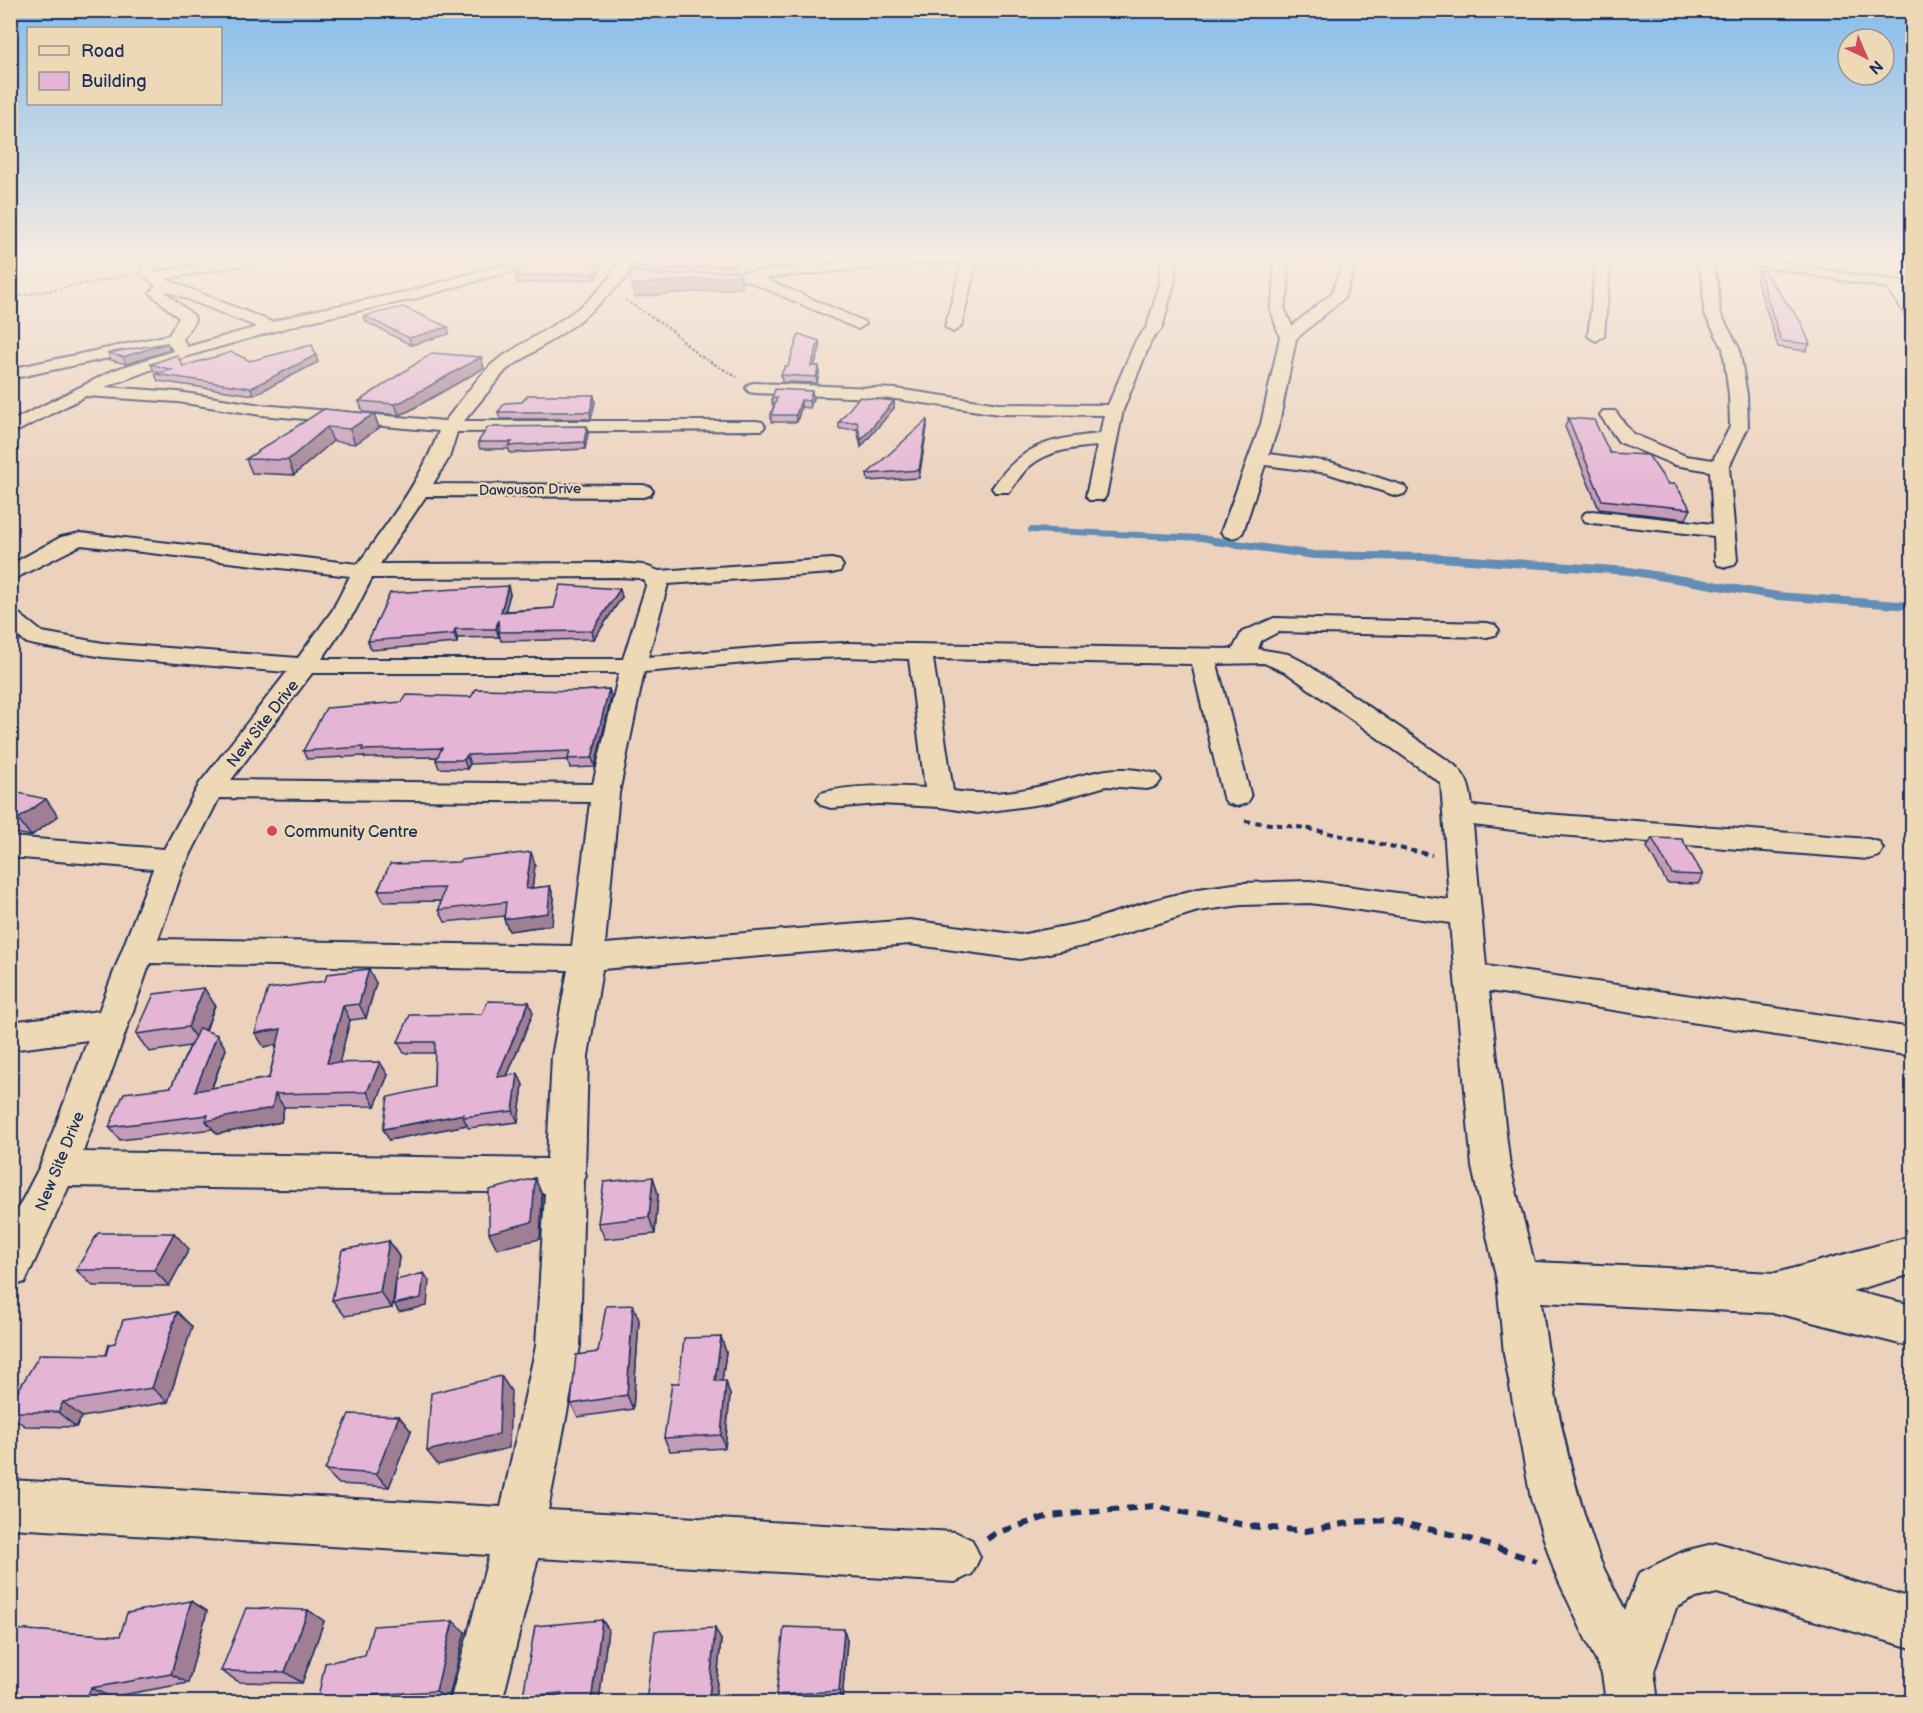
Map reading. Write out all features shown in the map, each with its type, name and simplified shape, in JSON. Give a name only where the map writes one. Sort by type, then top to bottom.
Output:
[{"type":"street","points":[[179,346],[182,335]]},
{"type":"street","points":[[10,430],[83,390],[206,335]]},
{"type":"street","points":[[10,374],[233,335]]},
{"type":"street","name":"New Site Drive","points":[[10,1268],[58,1169],[173,860],[210,789],[305,666],[343,611],[364,571],[410,507],[439,458],[450,427],[500,366],[549,335]]},
{"type":"street","points":[[1096,496],[1114,410],[1148,335]]},
{"type":"street","points":[[1232,532],[1270,424],[1288,337],[1291,335]]},
{"type":"street","points":[[1724,335],[1731,348],[1738,395],[1739,427],[1719,467],[1726,560]]},
{"type":"street","points":[[755,388],[888,394],[999,409],[1114,410]]},
{"type":"street","points":[[83,390],[178,397],[261,410],[450,427],[756,426]]},
{"type":"street","points":[[1609,415],[1626,438],[1676,459],[1719,467]]},
{"type":"street","points":[[1002,488],[1023,462],[1058,445],[1108,439]]},
{"type":"street","points":[[1258,458],[1330,468],[1397,490]]},
{"type":"street","name":"Dawouson Drive","points":[[418,490],[643,491]]},
{"type":"street","points":[[1592,517],[1724,531]]},
{"type":"street","points":[[10,574],[69,542],[80,539],[364,571],[617,570],[642,572],[656,578],[832,566]]},
{"type":"street","points":[[476,1702],[519,1534],[558,1346],[567,1176],[570,1056],[587,958],[605,793],[633,666],[657,586],[656,578]]},
{"type":"street","points":[[10,618],[35,638],[103,650],[305,666],[633,666],[792,652],[920,651],[1243,656],[1279,659],[1296,668],[1443,770],[1453,779],[1456,786],[1470,976],[1491,1167],[1518,1281],[1526,1354],[1555,1499],[1580,1573],[1630,1687]]},
{"type":"street","points":[[1243,656],[1250,637],[1274,625],[1487,630]]},
{"type":"street","points":[[920,651],[940,798]]},
{"type":"street","points":[[1203,657],[1237,797]]},
{"type":"street","points":[[831,799],[879,795],[940,798],[977,804],[1048,794],[1105,777],[1147,780]]},
{"type":"street","points":[[210,789],[605,793]]},
{"type":"street","points":[[1458,814],[1558,825],[1868,849]]},
{"type":"street","points":[[10,847],[173,860]]},
{"type":"street","points":[[138,951],[587,958],[910,932],[1020,947],[1088,933],[1151,912],[1198,900],[1241,894],[1310,892],[1406,907],[1466,913]]},
{"type":"street","points":[[1470,976],[1912,1042]]},
{"type":"street","points":[[10,1036],[111,1023]]},
{"type":"street","points":[[58,1169],[567,1176]]},
{"type":"street","points":[[1776,1293],[1912,1255]]},
{"type":"street","points":[[1518,1281],[1776,1293],[1912,1326]]},
{"type":"street","points":[[10,1504],[955,1557]]},
{"type":"street","points":[[1630,1687],[1657,1591],[1684,1576],[1717,1568],[1912,1623]]},
{"type":"path","points":[[676,335],[697,354],[755,388]]},
{"type":"path","points":[[1237,797],[1237,812],[1242,819],[1256,824],[1305,828],[1462,861]]},
{"type":"path","points":[[955,1557],[996,1533],[1049,1516],[1154,1506],[1249,1526],[1306,1532],[1354,1522],[1389,1520],[1463,1537],[1527,1559],[1580,1573]]},
{"type":"building","points":[[403,335],[420,335],[409,338]]},
{"type":"building","points":[[799,335],[819,341],[811,366],[819,366],[816,377],[781,375],[785,366],[788,366]]},
{"type":"building","points":[[1779,335],[1806,335],[1810,344],[1781,341]]},
{"type":"building","points":[[167,343],[123,357],[108,353]]},
{"type":"building","points":[[312,345],[316,355],[251,388],[155,374],[172,370],[151,364],[177,355],[183,366],[232,352],[250,361]]},
{"type":"building","points":[[432,353],[481,357],[395,404],[359,401]]},
{"type":"building","points":[[775,389],[812,391],[809,401],[801,400],[796,415],[771,415],[777,398],[772,398]]},
{"type":"building","points":[[528,395],[594,395],[590,412],[498,412],[505,403],[522,402]]},
{"type":"building","points":[[859,397],[894,401],[861,440],[857,422],[839,422]]},
{"type":"building","points":[[324,409],[374,414],[350,429],[327,427],[288,460],[246,459]]},
{"type":"building","points":[[1568,418],[1594,420],[1610,453],[1648,455],[1668,484],[1675,484],[1691,509],[1602,500]]},
{"type":"building","points":[[927,420],[919,470],[867,474]]},
{"type":"building","points":[[587,426],[584,442],[508,446],[512,442],[478,442],[488,427]]},
{"type":"building","points":[[560,585],[620,589],[592,631],[499,632],[498,620],[496,629],[455,629],[454,634],[368,641],[390,593],[508,586],[501,612],[554,608]]},
{"type":"building","points":[[476,689],[581,691],[609,689],[592,758],[568,759],[570,751],[467,755],[464,760],[436,760],[442,748],[362,750],[363,747],[303,751],[326,708],[402,702],[407,695],[471,697]]},
{"type":"building","points":[[10,791],[46,799],[18,819],[10,818]]},
{"type":"building","points":[[1652,838],[1682,839],[1703,875],[1672,874]]},
{"type":"building","points":[[531,852],[526,889],[550,886],[548,913],[504,919],[506,902],[439,910],[444,888],[378,890],[390,864],[459,862]]},
{"type":"building","points":[[369,969],[359,1004],[343,1006],[327,1063],[380,1062],[367,1092],[275,1094],[272,1108],[206,1121],[208,1115],[109,1127],[124,1093],[171,1087],[199,1028],[217,1035],[195,1091],[269,1078],[281,1029],[255,1033],[268,989],[325,981],[327,974]]},
{"type":"building","points":[[204,988],[188,1027],[136,1034],[154,994]]},
{"type":"building","points":[[488,1001],[529,1002],[497,1077],[518,1074],[513,1111],[463,1117],[464,1114],[383,1129],[388,1097],[434,1087],[435,1042],[398,1042],[410,1015],[482,1014]]},
{"type":"building","points":[[653,1177],[649,1217],[598,1223],[604,1182]]},
{"type":"building","points":[[535,1178],[532,1222],[489,1233],[489,1190]]},
{"type":"building","points":[[98,1233],[174,1233],[154,1270],[76,1270]]},
{"type":"building","points":[[389,1241],[380,1292],[332,1300],[342,1250]]},
{"type":"building","points":[[424,1273],[421,1298],[394,1304],[396,1280]]},
{"type":"building","points":[[633,1305],[627,1395],[571,1404],[576,1355],[598,1352],[606,1306]]},
{"type":"building","points":[[177,1312],[152,1388],[63,1402],[58,1412],[10,1412],[10,1404],[40,1354],[106,1355],[109,1344],[115,1343],[123,1320]]},
{"type":"building","points":[[721,1337],[715,1381],[726,1381],[721,1435],[664,1438],[672,1383],[679,1383],[684,1338]]},
{"type":"building","points":[[501,1376],[499,1434],[427,1451],[431,1393]]},
{"type":"building","points":[[349,1414],[399,1416],[376,1474],[325,1470]]},
{"type":"building","points":[[191,1601],[171,1674],[91,1688],[85,1701],[10,1699],[10,1629],[120,1636],[127,1613]]},
{"type":"building","points":[[246,1608],[308,1610],[285,1672],[221,1671]]},
{"type":"building","points":[[602,1620],[591,1702],[559,1702],[561,1693],[523,1696],[535,1626]]},
{"type":"building","points":[[453,1621],[436,1691],[318,1698],[325,1663],[365,1655],[373,1626]]},
{"type":"building","points":[[784,1627],[844,1629],[839,1691],[776,1695]]},
{"type":"building","points":[[715,1628],[709,1698],[646,1702],[655,1631]]},
{"type":"waterway","points":[[1031,530],[1202,538],[1222,542]]},
{"type":"waterway","points":[[1215,541],[1222,542]]},
{"type":"waterway","points":[[1222,542],[1314,555],[1426,557],[1629,571],[1778,596],[1912,606]]},
{"type":"place","name":"Community Centre","points":[[272,831]]}]
